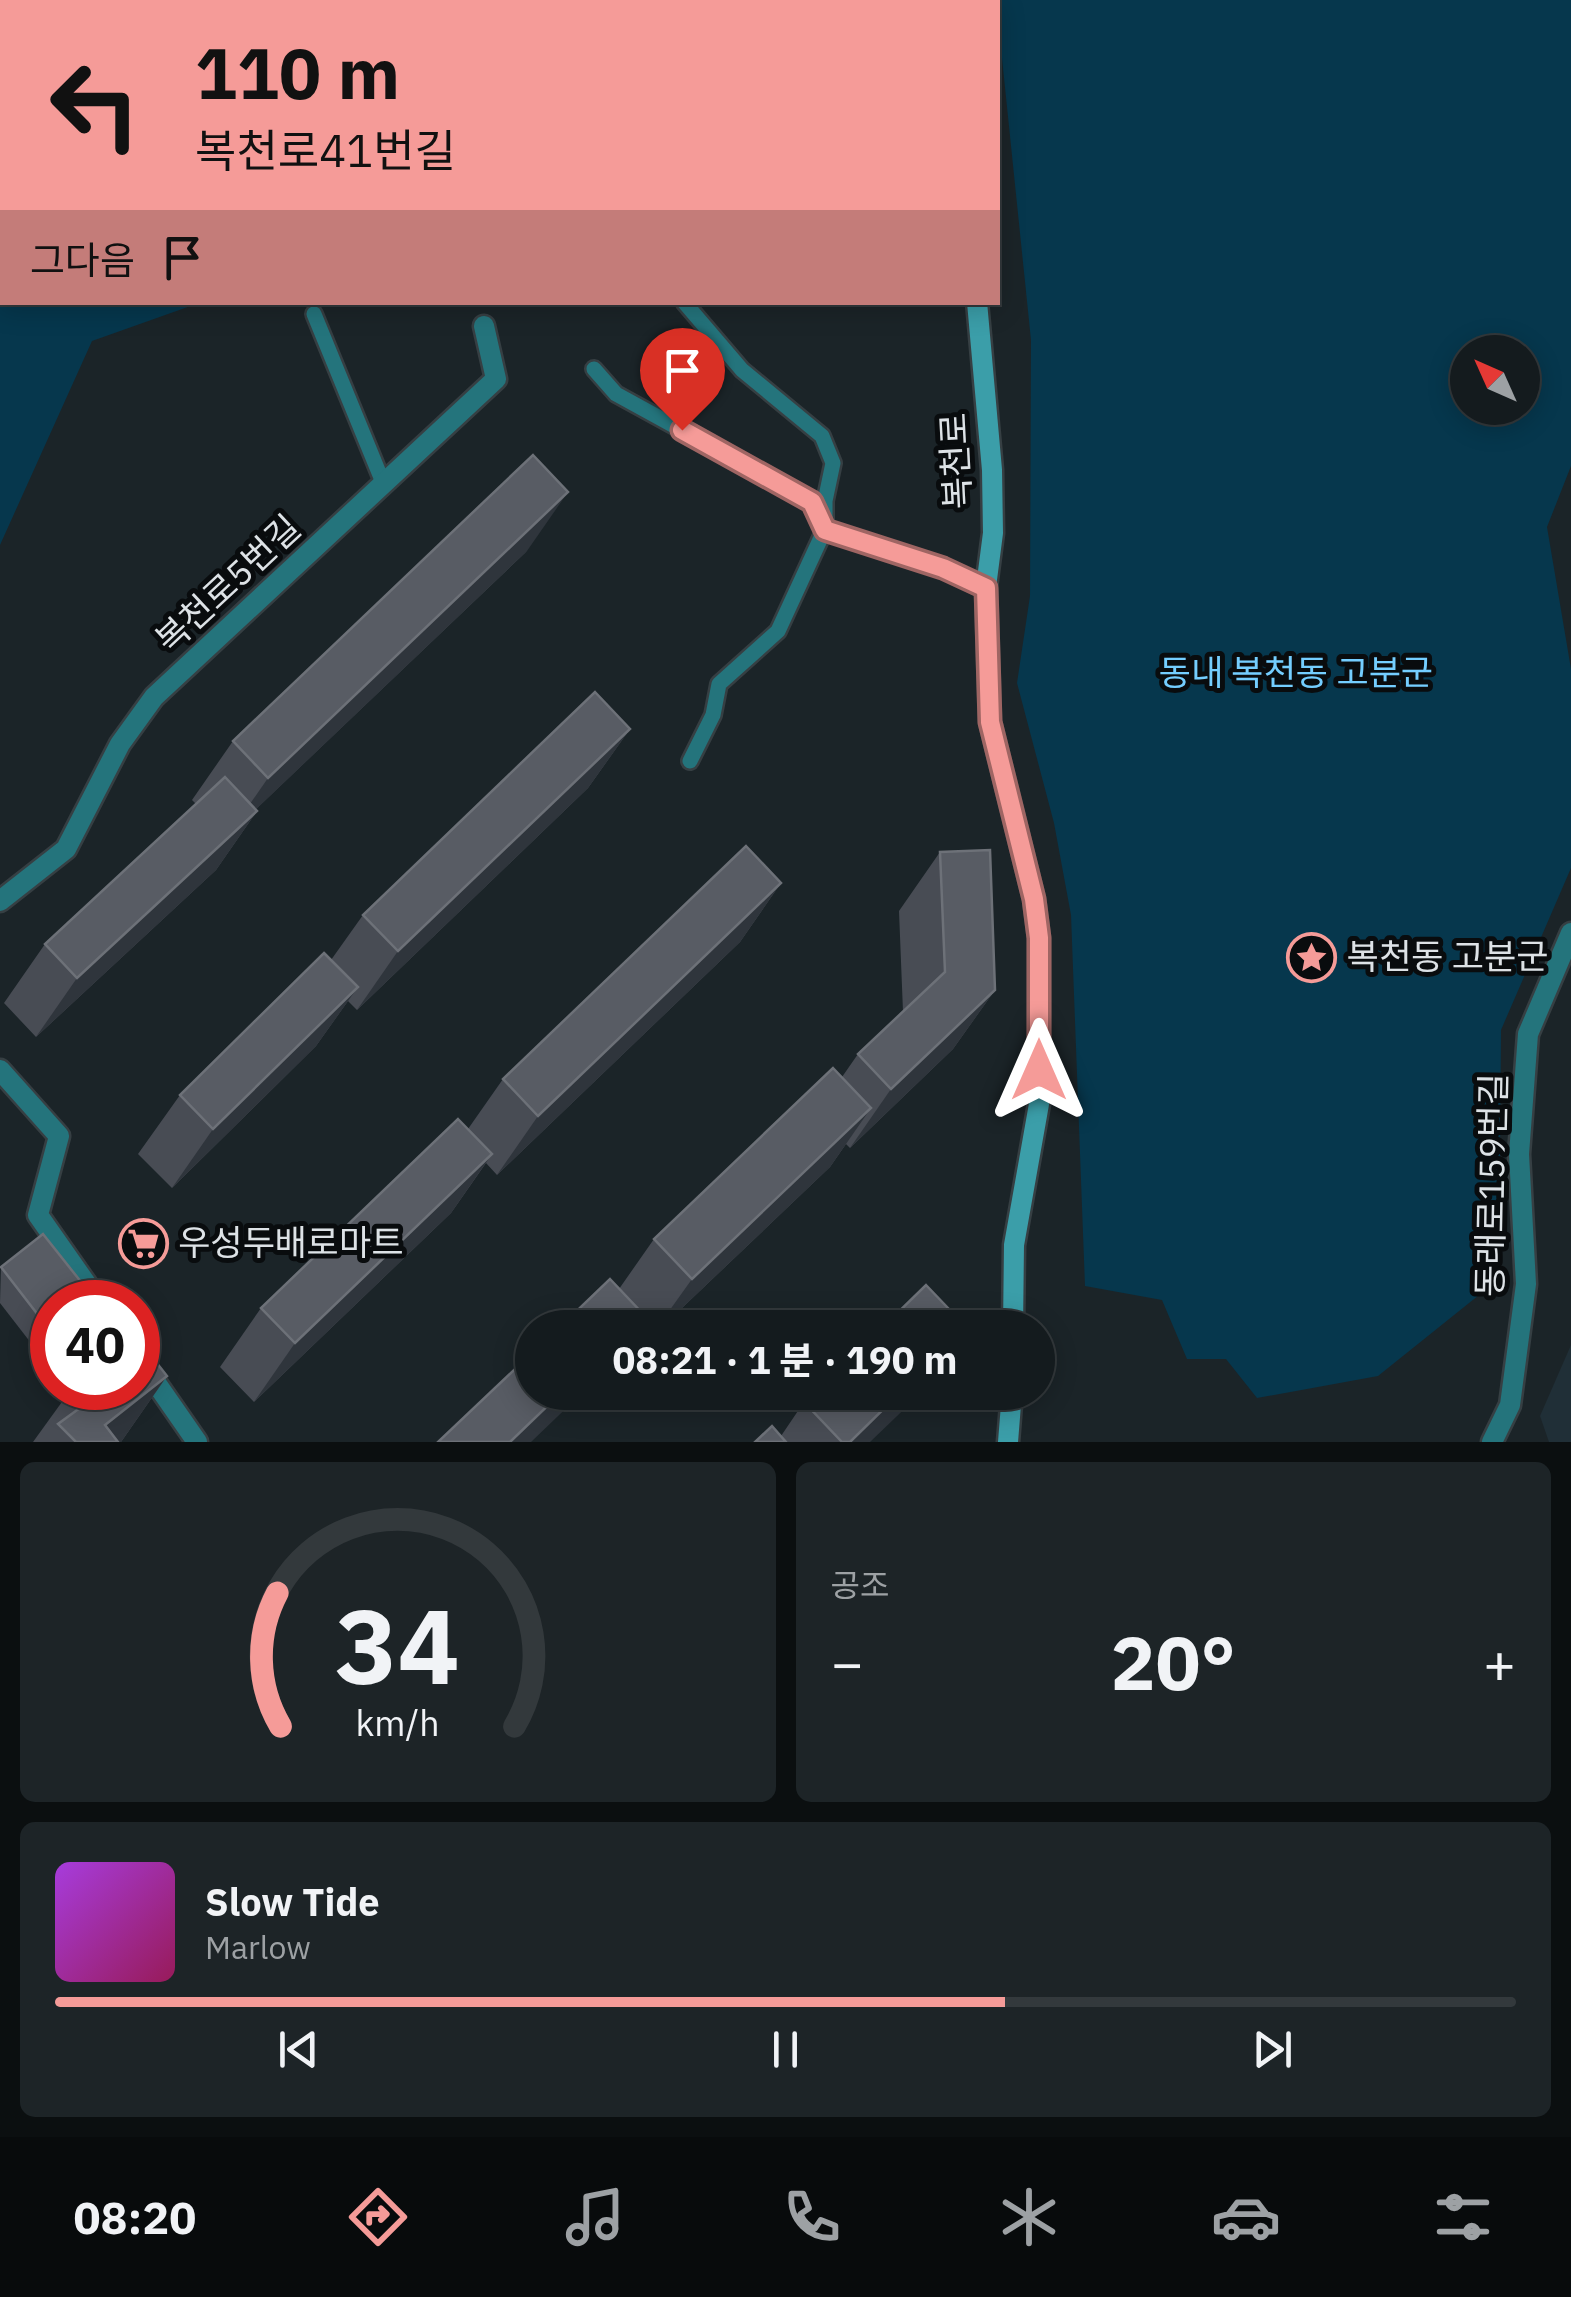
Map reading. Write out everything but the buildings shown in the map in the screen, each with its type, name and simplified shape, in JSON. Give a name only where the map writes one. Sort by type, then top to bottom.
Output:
[{"type":"street","name":"복천로","points":[[977,305],[992,470],[993,533],[986,588],[990,722],[1034,899],[1039,938],[1039,1104],[1014,1245],[1013,1310]]},
{"type":"street","name":"복천로5번길","points":[[0,901],[66,849],[120,744],[154,697],[496,379],[484,326]]},
{"type":"street","name":"동래로159번길","points":[[1492,1442],[1510,1404],[1526,1284],[1519,1154],[1528,1034],[1571,933]]},
{"type":"street","points":[[0,1070],[59,1136],[38,1216],[83,1280]]},
{"type":"street","points":[[160,1389],[197,1442]]},
{"type":"street","points":[[1008,1442],[1011,1410]]},
{"type":"lane","points":[[687,305],[742,370],[822,436],[833,463],[825,501],[825,530],[778,631],[719,684],[713,715],[690,761]]},
{"type":"lane","points":[[314,314],[384,484]]},
{"type":"lane","points":[[594,369],[616,394],[812,502],[825,530],[943,568],[986,588]]},
{"type":"shaded area","points":[[1571,1345],[1571,1442],[1549,1442],[1540,1416]]},
{"type":"green space","name":"동내 복천동 고분군","points":[[1000,0],[1571,0],[1571,466],[1547,527],[1571,669],[1571,868],[1501,1030],[1499,1279],[1378,1376],[1257,1398],[1226,1359],[1187,1359],[1162,1300],[1085,1286],[1071,915],[1054,823],[1017,683],[1030,596],[1031,340],[1000,39]]},
{"type":"green space","points":[[0,305],[193,305],[92,341],[0,545]]},
{"type":"place","name":"복천동 고분군","points":[[1312,957]]},
{"type":"place","name":"우성두배로마트","points":[[143,1243]]},
{"type":"route","points":[[682,430],[812,502],[825,530],[943,568],[986,588],[990,722],[1034,899],[1039,938],[1039,1070]]}]
